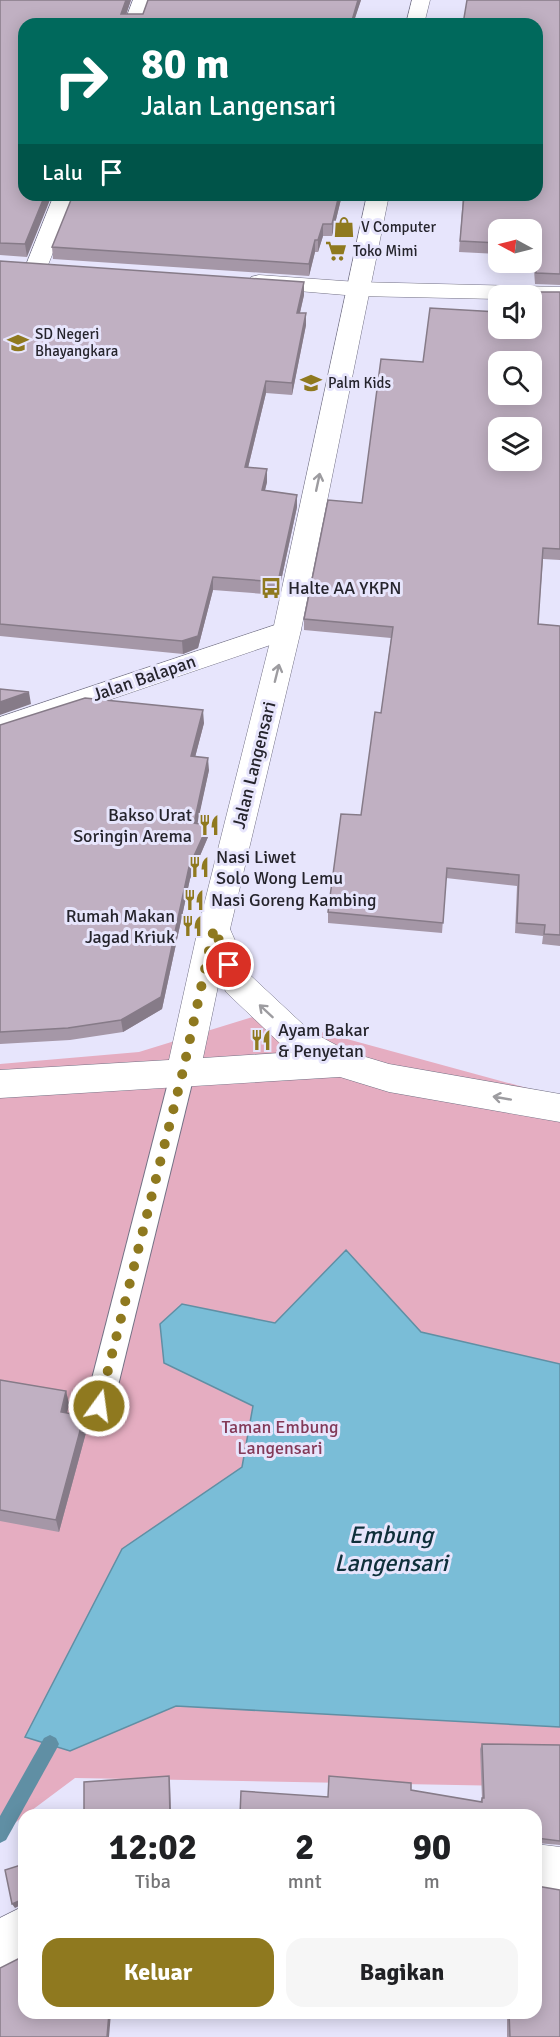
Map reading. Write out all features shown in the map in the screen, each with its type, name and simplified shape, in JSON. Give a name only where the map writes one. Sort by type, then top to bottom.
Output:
[{"type":"main road","points":[[135,18],[142,0]]},
{"type":"main road","points":[[417,18],[421,0]]},
{"type":"main road","points":[[61,267],[28,265],[62,201]]},
{"type":"main road","name":"Jalan Langensari","points":[[183,1071],[214,928],[287,630],[377,201]]},
{"type":"main road","points":[[239,280],[357,289],[560,294]]},
{"type":"main road","name":"Jalan Balapan","points":[[0,727],[287,630]]},
{"type":"main road","points":[[214,928],[237,983],[298,1040],[339,1064],[389,1078],[560,1108]]},
{"type":"main road","points":[[0,1084],[183,1071],[339,1064]]},
{"type":"main road","points":[[542,1868],[560,1870]]},
{"type":"main road","points":[[0,1947],[18,1934]]},
{"type":"lane","points":[[99,1406],[183,1071]]},
{"type":"green space","name":"Taman Embung Langensari","points":[[259,1015],[560,1097],[560,1787],[75,1778],[33,1809],[18,1809],[18,1821],[0,1834],[0,1064],[139,1052]]},
{"type":"water","name":"Embung Langensari","points":[[346,1250],[421,1332],[560,1364],[560,1727],[176,1706],[70,1751],[25,1737],[122,1549],[242,1467],[253,1406],[164,1363],[160,1324],[182,1304],[275,1323]]},
{"type":"building","points":[[0,0],[126,0],[121,14],[143,14],[148,0],[358,0],[353,18],[18,18],[18,201],[43,201],[25,244],[0,243]]},
{"type":"building","points":[[467,0],[560,0],[560,274],[536,273],[542,273],[542,219],[488,219],[488,242],[460,241],[463,201],[543,201],[543,18],[464,18]]},
{"type":"building","points":[[71,201],[338,201],[332,224],[323,224],[318,240],[315,240],[309,264],[52,247]]},
{"type":"building","points":[[0,261],[304,282],[297,313],[306,313],[292,383],[266,381],[245,467],[267,469],[262,490],[297,495],[278,582],[213,577],[198,636],[182,641],[0,624]]},
{"type":"building","points":[[542,292],[560,292],[560,549],[543,548],[538,624],[560,626],[560,935],[544,934],[545,925],[517,923],[519,875],[447,868],[443,923],[328,912],[341,814],[361,815],[375,712],[381,713],[393,627],[304,619],[328,500],[362,503],[381,359],[423,362],[430,308],[488,311],[488,339],[542,339]]},
{"type":"building","points":[[0,689],[29,692],[0,702]]},
{"type":"building","points":[[85,698],[203,710],[191,756],[208,758],[194,823],[208,825],[189,867],[161,997],[121,1020],[68,1028],[0,1032],[0,725]]},
{"type":"building","points":[[0,1380],[66,1391],[61,1412],[84,1416],[56,1520],[0,1510]]},
{"type":"building","points":[[482,1744],[560,1745],[560,1841],[542,1839],[542,1809],[240,1809],[241,1791],[328,1797],[329,1776],[411,1783],[411,1790],[482,1802],[484,1798]]},
{"type":"building","points":[[169,1776],[170,1809],[84,1809],[84,1782]]},
{"type":"building","points":[[18,1866],[18,1901],[12,1904],[5,1870]]},
{"type":"building","points":[[542,1887],[560,1890],[560,2037],[510,2037],[509,2019],[542,2019]]},
{"type":"building","points":[[18,1959],[18,2019],[108,2019],[107,2037],[0,2037],[0,1968]]},
{"type":"waterway","points":[[0,1834],[50,1744]]},
{"type":"place","name":"V Computer","points":[[344,227]]},
{"type":"place","name":"Toko Mimi","points":[[336,251]]},
{"type":"place","name":"SD Negeri Bhayangkara","points":[[18,343]]},
{"type":"place","name":"Palm Kids","points":[[311,383]]},
{"type":"place","name":"Halte AA YKPN","points":[[271,588]]},
{"type":"place","name":"Bakso Urat Soringin Arema","points":[[209,825]]},
{"type":"place","name":"Nasi Liwet Solo Wong Lemu","points":[[199,867]]},
{"type":"place","name":"Nasi Goreng Kambing","points":[[194,900]]},
{"type":"place","name":"Rumah Makan Jagad Kriuk","points":[[192,926]]},
{"type":"place","name":"Ayam Bakar & Penyetan","points":[[261,1040]]},
{"type":"route","points":[[99,1406],[183,1071],[214,928],[229,965]]}]
